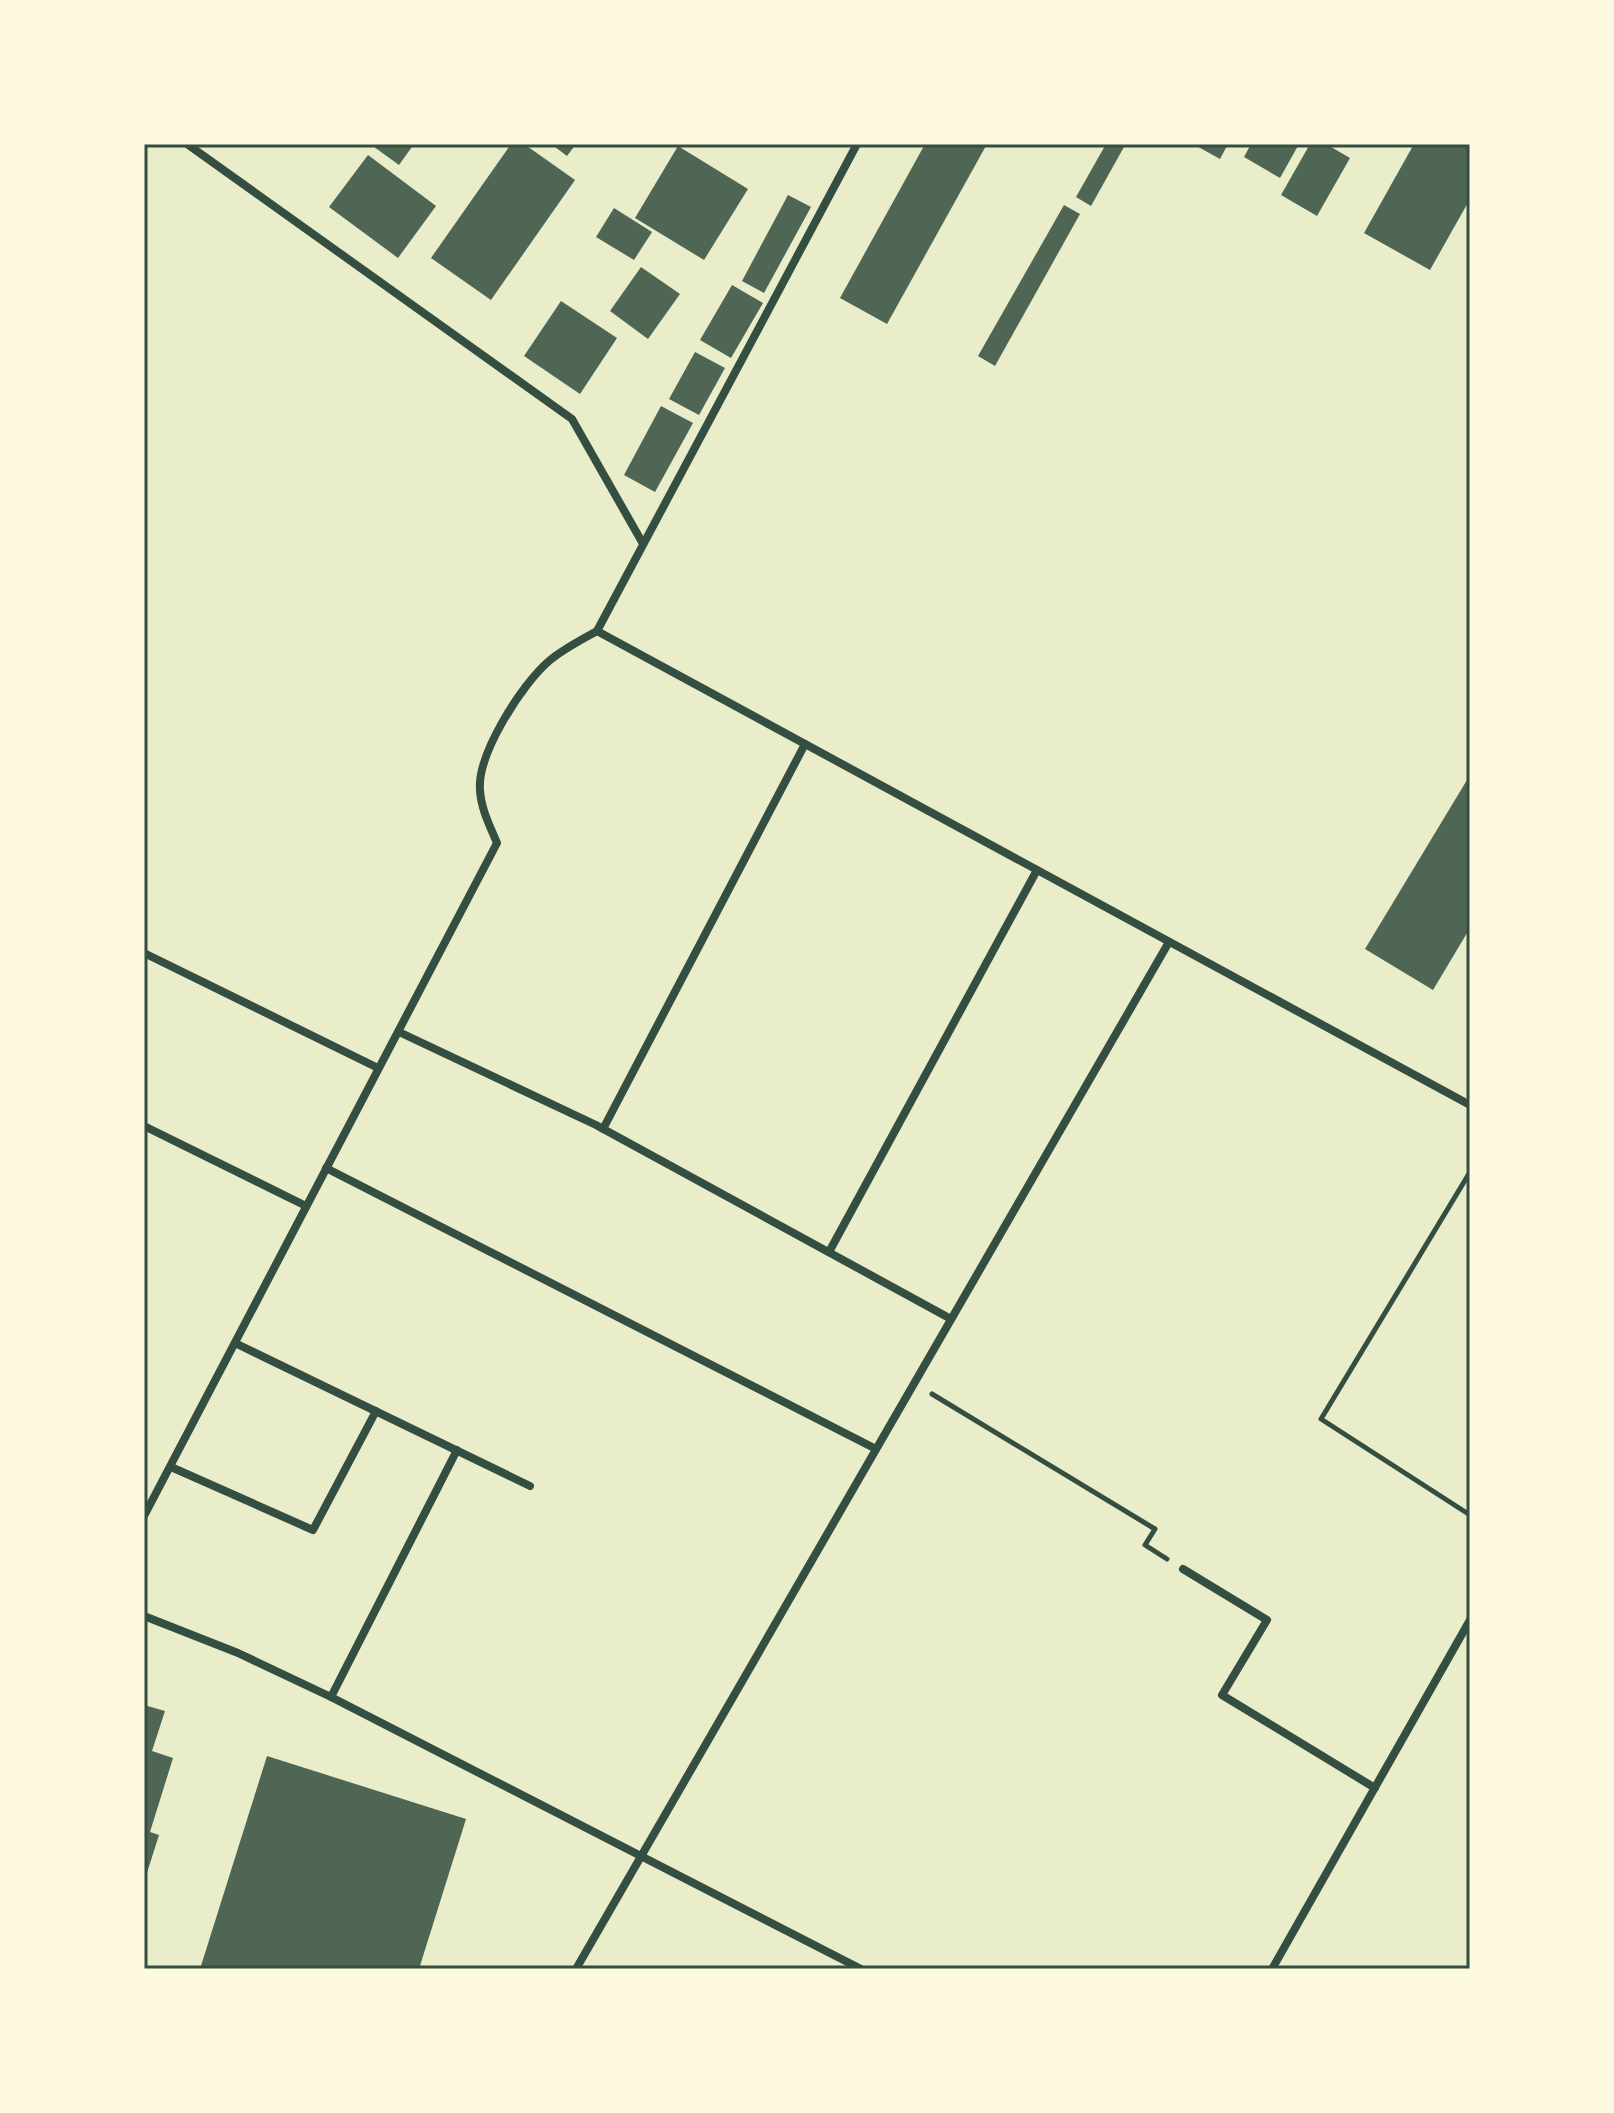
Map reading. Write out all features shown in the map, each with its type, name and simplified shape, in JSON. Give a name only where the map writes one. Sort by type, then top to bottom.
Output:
[{"type":"street","points":[[187,144],[572,419],[642,542]]},
{"type":"street","points":[[144,1516],[237,1344],[497,843],[484,813],[479,788],[486,752],[532,678],[550,660],[597,631],[857,144]]},
{"type":"street","points":[[597,631],[1470,1105]]},
{"type":"street","points":[[603,1129],[805,744]]},
{"type":"street","points":[[829,1252],[1037,870]]},
{"type":"street","points":[[576,1969],[1169,942]]},
{"type":"street","points":[[144,953],[378,1068]]},
{"type":"street","points":[[399,1032],[603,1129],[951,1319]]},
{"type":"street","points":[[144,1126],[306,1206]]},
{"type":"street","points":[[326,1168],[876,1449]]},
{"type":"street","points":[[237,1344],[530,1486]]},
{"type":"street","points":[[171,1467],[313,1530],[376,1411]]},
{"type":"street","points":[[331,1697],[457,1450]]},
{"type":"street","points":[[1183,1569],[1267,1620],[1222,1695],[1375,1788]]},
{"type":"street","points":[[144,1616],[238,1653],[331,1697],[861,1969]]},
{"type":"street","points":[[1272,1969],[1470,1620]]},
{"type":"path","points":[[1470,1172],[1321,1419],[1470,1515]]},
{"type":"path","points":[[914,1383],[1155,1529],[1145,1545],[1183,1569]]},
{"type":"building","points":[[370,144],[414,144],[399,165]]},
{"type":"building","points":[[511,144],[524,144],[575,180],[491,300],[431,258]]},
{"type":"building","points":[[551,144],[576,144],[567,156]]},
{"type":"building","points":[[925,144],[987,144],[887,324],[840,298]]},
{"type":"building","points":[[1106,144],[1124,147],[1091,206],[1076,197]]},
{"type":"building","points":[[1193,144],[1228,144],[1220,159]]},
{"type":"building","points":[[1251,144],[1299,144],[1280,178],[1244,157]]},
{"type":"building","points":[[1310,144],[1326,144],[1350,158],[1317,216],[1281,195]]},
{"type":"building","points":[[1414,144],[1470,144],[1470,199],[1430,270],[1364,233]]},
{"type":"building","points":[[678,146],[748,189],[704,260],[635,218]]},
{"type":"building","points":[[368,155],[436,206],[398,258],[329,207]]},
{"type":"building","points":[[788,195],[811,207],[764,293],[742,281]]},
{"type":"building","points":[[1064,205],[1080,214],[995,366],[978,356]]},
{"type":"building","points":[[614,208],[652,232],[634,260],[596,237]]},
{"type":"building","points":[[641,267],[680,294],[648,339],[610,311]]},
{"type":"building","points":[[732,285],[763,303],[731,358],[700,340]]},
{"type":"building","points":[[561,301],[617,338],[580,394],[524,356]]},
{"type":"building","points":[[695,352],[725,368],[699,415],[669,399]]},
{"type":"building","points":[[661,406],[693,423],[655,492],[624,475]]},
{"type":"building","points":[[1470,775],[1470,928],[1433,990],[1365,949]]},
{"type":"building","points":[[144,1705],[165,1711],[152,1751],[173,1758],[150,1832],[159,1835],[145,1879]]},
{"type":"building","points":[[267,1756],[466,1819],[419,1969],[200,1969]]}]
